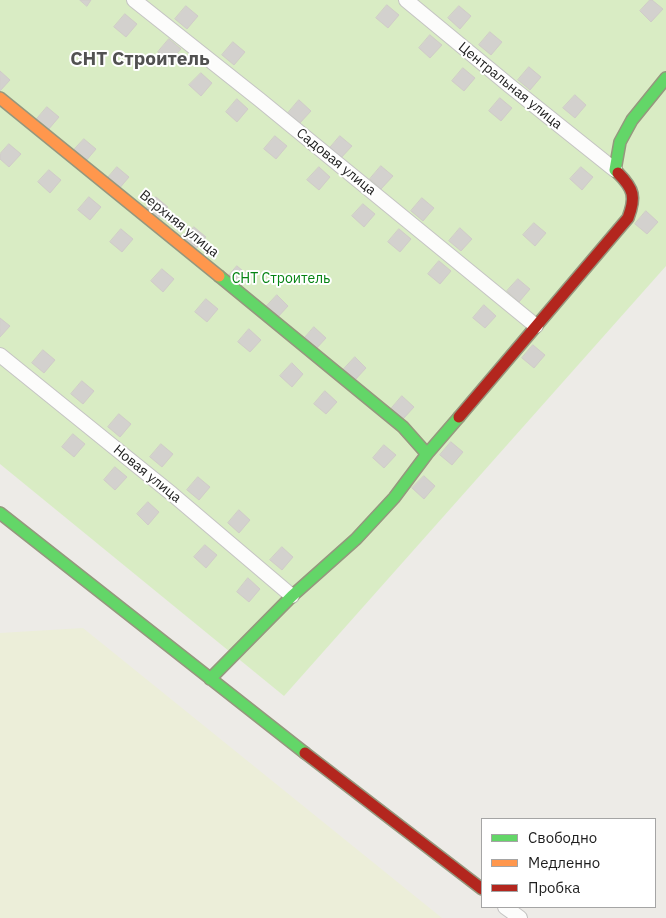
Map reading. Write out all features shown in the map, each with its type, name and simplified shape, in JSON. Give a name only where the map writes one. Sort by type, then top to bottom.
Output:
[{"type":"street","name":"Садовая улица","points":[[134,0],[260,100],[536,326]]},
{"type":"street","name":"Центральная улица","points":[[406,0],[615,170]]},
{"type":"street","points":[[210,679],[292,596],[356,539],[394,498],[426,454],[628,218],[634,204],[630,185],[615,170],[620,142],[632,120],[666,78]]},
{"type":"street","name":"Верхняя улица","points":[[0,98],[359,390],[403,427],[426,454]]},
{"type":"street","name":"Новая улица","points":[[0,355],[164,488],[292,596]]},
{"type":"street","points":[[0,513],[289,742],[481,888]]},
{"type":"street","points":[[506,908],[520,918]]},
{"type":"green space","name":"СНТ Строитель","points":[[0,0],[666,0],[666,266],[284,696],[0,464]]},
{"type":"green space","points":[[83,628],[442,918],[0,918],[0,633]]},
{"type":"building","points":[[80,0],[91,0],[87,6]]},
{"type":"building","points":[[650,0],[663,9],[651,22],[640,11]]},
{"type":"building","points":[[387,5],[399,15],[388,28],[376,18]]},
{"type":"building","points":[[186,6],[198,16],[187,29],[175,19]]},
{"type":"building","points":[[459,6],[471,16],[460,29],[448,18]]},
{"type":"building","points":[[125,14],[137,24],[126,37],[114,27]]},
{"type":"building","points":[[490,32],[502,42],[491,55],[479,45]]},
{"type":"building","points":[[430,35],[442,45],[430,58],[419,48]]},
{"type":"building","points":[[169,39],[181,49],[169,62],[158,52]]},
{"type":"building","points":[[233,42],[245,52],[234,65],[222,55]]},
{"type":"building","points":[[529,67],[541,77],[530,90],[518,80]]},
{"type":"building","points":[[463,68],[475,78],[464,91],[452,81]]},
{"type":"building","points":[[0,71],[10,80],[0,91]]},
{"type":"building","points":[[201,73],[212,83],[201,96],[189,85]]},
{"type":"building","points":[[575,95],[586,105],[575,118],[563,108]]},
{"type":"building","points":[[500,98],[512,108],[501,121],[489,111]]},
{"type":"building","points":[[237,99],[248,109],[237,122],[226,112]]},
{"type":"building","points":[[299,100],[311,111],[299,124],[288,113]]},
{"type":"building","points":[[47,107],[59,117],[48,130],[36,120]]},
{"type":"building","points":[[275,136],[287,146],[276,159],[264,149]]},
{"type":"building","points":[[340,136],[352,146],[340,159],[329,149]]},
{"type":"building","points":[[84,139],[96,149],[85,162],[73,151]]},
{"type":"building","points":[[9,144],[21,154],[9,167],[0,159],[0,154]]},
{"type":"building","points":[[381,166],[393,176],[381,189],[370,179]]},
{"type":"building","points":[[117,167],[129,177],[118,190],[106,180]]},
{"type":"building","points":[[319,167],[330,177],[319,190],[307,180]]},
{"type":"building","points":[[581,167],[593,177],[582,190],[570,179]]},
{"type":"building","points":[[49,170],[61,180],[50,193],[38,182]]},
{"type":"building","points":[[89,197],[101,207],[90,220],[78,210]]},
{"type":"building","points":[[156,197],[168,207],[157,220],[145,210]]},
{"type":"building","points":[[422,198],[434,208],[423,221],[411,211]]},
{"type":"building","points":[[363,204],[375,214],[364,227],[352,216]]},
{"type":"building","points":[[646,211],[658,222],[647,234],[635,224]]},
{"type":"building","points":[[534,223],[546,233],[535,246],[523,235]]},
{"type":"building","points":[[194,227],[206,237],[195,250],[183,240]]},
{"type":"building","points":[[460,228],[472,239],[461,251],[449,241]]},
{"type":"building","points":[[121,229],[133,239],[122,252],[110,242]]},
{"type":"building","points":[[399,229],[411,239],[400,252],[388,242]]},
{"type":"building","points":[[439,261],[451,271],[440,284],[428,274]]},
{"type":"building","points":[[237,266],[249,276],[238,289],[226,279]]},
{"type":"building","points":[[162,269],[174,279],[163,292],[151,281]]},
{"type":"building","points":[[518,279],[530,289],[519,302],[507,291]]},
{"type":"building","points":[[277,295],[288,306],[277,318],[265,308]]},
{"type":"building","points":[[206,299],[218,309],[207,322],[195,312]]},
{"type":"building","points":[[484,305],[496,316],[485,328],[473,318]]},
{"type":"building","points":[[0,318],[10,326],[0,337]]},
{"type":"building","points":[[314,327],[326,338],[315,350],[303,340]]},
{"type":"building","points":[[249,329],[261,340],[250,352],[238,342]]},
{"type":"building","points":[[533,345],[545,355],[534,368],[522,358]]},
{"type":"building","points":[[43,350],[55,360],[44,373],[32,363]]},
{"type":"building","points":[[355,357],[366,368],[355,380],[343,370]]},
{"type":"building","points":[[292,363],[303,374],[292,387],[280,376]]},
{"type":"building","points":[[82,381],[94,391],[83,404],[71,394]]},
{"type":"building","points":[[325,391],[337,402],[326,414],[314,404]]},
{"type":"building","points":[[402,396],[414,407],[403,419],[391,409]]},
{"type":"building","points":[[119,414],[131,424],[120,437],[108,427]]},
{"type":"building","points":[[73,434],[85,444],[74,457],[62,447]]},
{"type":"building","points":[[451,442],[463,452],[452,465],[440,455]]},
{"type":"building","points":[[161,444],[173,454],[162,467],[150,457]]},
{"type":"building","points":[[384,445],[396,455],[384,468],[373,458]]},
{"type":"building","points":[[115,467],[127,477],[115,490],[104,480]]},
{"type":"building","points":[[424,476],[435,486],[424,499],[412,488]]},
{"type":"building","points":[[198,477],[210,487],[199,500],[187,490]]},
{"type":"building","points":[[148,502],[159,512],[148,525],[137,514]]},
{"type":"building","points":[[239,510],[250,520],[239,533],[228,523]]},
{"type":"building","points":[[205,545],[217,555],[206,568],[194,557]]},
{"type":"building","points":[[282,547],[293,557],[282,570],[270,560]]},
{"type":"building","points":[[248,578],[260,589],[249,602],[237,592]]},
{"type":"traffic: fast","points":[[618,173],[615,170],[620,142],[632,120],[666,78]]},
{"type":"traffic: fast","points":[[219,276],[403,427],[427,454]]},
{"type":"traffic: fast","points":[[210,679],[292,596],[356,539],[394,498],[427,454],[459,417]]},
{"type":"traffic: fast","points":[[0,513],[305,753]]},
{"type":"traffic: slow","points":[[0,98],[219,276]]},
{"type":"traffic: jam","points":[[459,417],[628,218],[633,199],[632,194],[618,173]]},
{"type":"traffic: jam","points":[[305,753],[481,888]]},
{"type":"district","name":"СНТ Строитель","points":[[140,60]]}]
